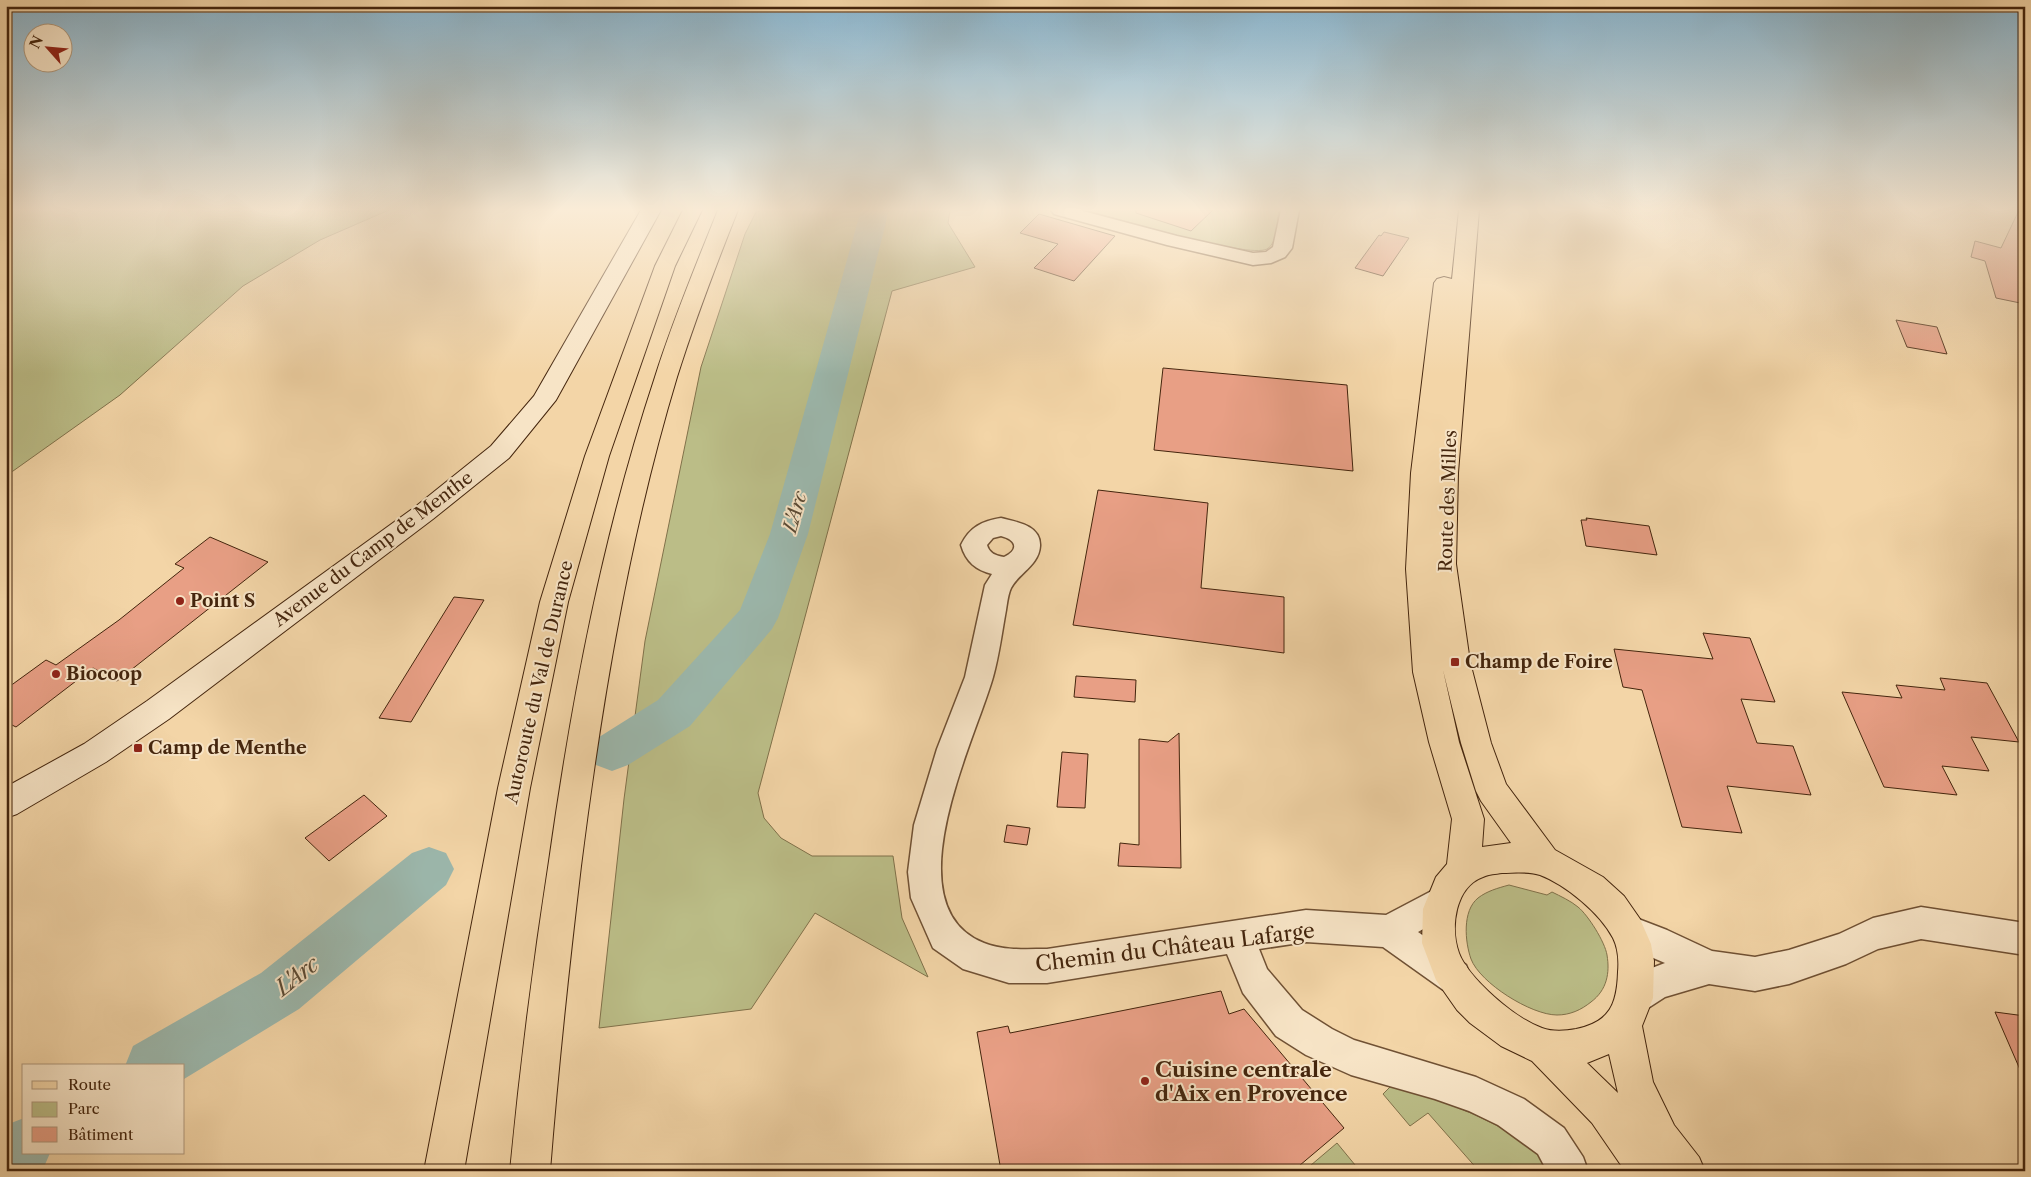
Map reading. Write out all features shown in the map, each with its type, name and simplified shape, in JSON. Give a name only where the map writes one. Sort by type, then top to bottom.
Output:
[{"type":"main road","name":"Avenue du Camp de Menthe","points":[[6,804],[95,753],[158,710],[424,514],[500,452],[544,400],[620,265]]},
{"type":"main road","name":"Autoroute du Val de Durance","points":[[444,1171],[521,752],[554,602],[597,456],[666,265]]},
{"type":"main road","points":[[530,1171],[535,1101],[572,810],[588,704],[630,504],[650,426],[672,354],[704,265]]},
{"type":"main road","name":"Route des Milles","points":[[1445,265],[1423,473],[1420,569],[1428,672],[1444,742],[1468,819],[1463,871]]},
{"type":"main road","name":"Route des Milles","points":[[1463,265],[1446,473],[1443,564],[1456,662],[1476,743],[1492,792],[1543,860]]},
{"type":"main road","points":[[1623,1018],[1598,1041],[1557,1049],[1544,1047],[1514,1033],[1493,1018],[1478,1005],[1454,977],[1443,956],[1438,934],[1438,920],[1443,900],[1450,885],[1463,871],[1482,861],[1502,858],[1543,860],[1596,892],[1618,915],[1628,930],[1636,957],[1623,1018],[1634,1086],[1660,1139],[1685,1171]]},
{"type":"main road","points":[[1544,1047],[1606,1109],[1649,1171]]},
{"type":"street","name":"Chemin du Château Lafarge","points":[[990,573],[1026,555],[1028,548],[1024,536],[1015,530],[1001,527],[992,528],[979,536],[974,545],[977,555],[990,573],[979,677],[952,749],[930,825],[924,872],[927,898],[944,937],[975,957],[1009,966],[1047,966],[1306,926],[1389,931]]},
{"type":"street","points":[[1443,900],[1389,931],[1454,977]]},
{"type":"street","points":[[1628,930],[1709,967],[1755,974],[1789,968],[1846,948],[1873,934],[1921,923],[2025,939]]},
{"type":"street","points":[[1237,938],[1255,981],[1289,1022],[1320,1042],[1351,1057],[1476,1095],[1511,1112],[1551,1141],[1569,1171]]},
{"type":"street","points":[[1623,1018],[1656,983],[1709,967]]},
{"type":"green space","points":[[6,265],[278,265],[243,286],[120,395],[6,476]]},
{"type":"green space","points":[[735,265],[974,265],[975,267],[892,291],[758,793],[764,818],[781,838],[812,856],[893,856],[902,918],[928,977],[815,913],[751,1009],[599,1028],[624,799],[645,641],[701,367]]},
{"type":"green space","points":[[1509,885],[1547,895],[1552,892],[1562,897],[1582,911],[1596,929],[1607,955],[1606,981],[1601,992],[1591,1002],[1575,1012],[1562,1015],[1546,1014],[1521,1004],[1485,978],[1471,959],[1466,936],[1469,911],[1481,896]]},
{"type":"green space","points":[[1391,1086],[1443,1102],[1499,1126],[1531,1148],[1551,1171],[1479,1171],[1428,1113],[1410,1126],[1383,1094]]},
{"type":"green space","points":[[1337,1143],[1360,1171],[1304,1171]]},
{"type":"building","points":[[1037,265],[1089,265],[1074,281],[1034,268]]},
{"type":"building","points":[[1357,265],[1391,265],[1383,276],[1355,268]]},
{"type":"building","points":[[1986,265],[2025,265],[2025,304],[1996,298]]},
{"type":"building","points":[[1896,320],[1937,327],[1947,354],[1907,347]]},
{"type":"building","points":[[1163,368],[1347,385],[1353,471],[1154,450]]},
{"type":"building","points":[[1098,490],[1208,503],[1201,588],[1284,597],[1284,653],[1073,625]]},
{"type":"building","points":[[1586,518],[1649,526],[1657,555],[1586,546],[1581,520],[1587,520]]},
{"type":"building","points":[[210,537],[268,562],[117,681],[93,668],[16,727],[6,722],[6,689],[46,660],[56,665],[119,620],[184,568],[175,564]]},
{"type":"building","points":[[454,597],[484,600],[411,722],[379,718]]},
{"type":"building","points":[[1703,633],[1750,638],[1775,702],[1741,699],[1757,743],[1793,746],[1811,795],[1727,786],[1742,833],[1682,827],[1642,690],[1623,687],[1614,649],[1713,659]]},
{"type":"building","points":[[1076,676],[1136,680],[1135,702],[1074,697]]},
{"type":"building","points":[[1940,678],[1987,683],[2019,742],[1971,737],[1989,771],[1942,766],[1957,795],[1884,787],[1842,692],[1902,698],[1896,685],[1945,690]]},
{"type":"building","points":[[1179,733],[1181,868],[1118,866],[1120,843],[1139,845],[1139,739],[1168,742]]},
{"type":"building","points":[[1062,752],[1088,754],[1085,808],[1057,807]]},
{"type":"building","points":[[364,795],[387,816],[329,861],[305,838]]},
{"type":"building","points":[[1007,825],[1030,828],[1027,845],[1004,842]]},
{"type":"building","name":"Cuisine centrale d'Aix en Provence","points":[[1221,991],[1229,1014],[1244,1009],[1344,1128],[1293,1171],[1001,1171],[977,1032],[1008,1026],[1010,1033]]},
{"type":"building","points":[[1995,1012],[2025,1016],[2025,1081]]},
{"type":"waterway","name":"L'Arc","points":[[612,752],[674,713],[758,618],[789,534],[860,265]]},
{"type":"waterway","name":"L'Arc","points":[[156,1064],[280,991],[429,869]]},
{"type":"waterway","name":"L'Arc","points":[[6,1159],[22,1148]]},
{"type":"place","name":"Point S","points":[[180,601]]},
{"type":"place","name":"Champ de Foire","points":[[1455,662]]},
{"type":"place","name":"Biocoop","points":[[56,674]]},
{"type":"place","name":"Camp de Menthe","points":[[138,748]]},
{"type":"place","name":"Cuisine centrale d'Aix en Provence","points":[[1145,1081]]}]
